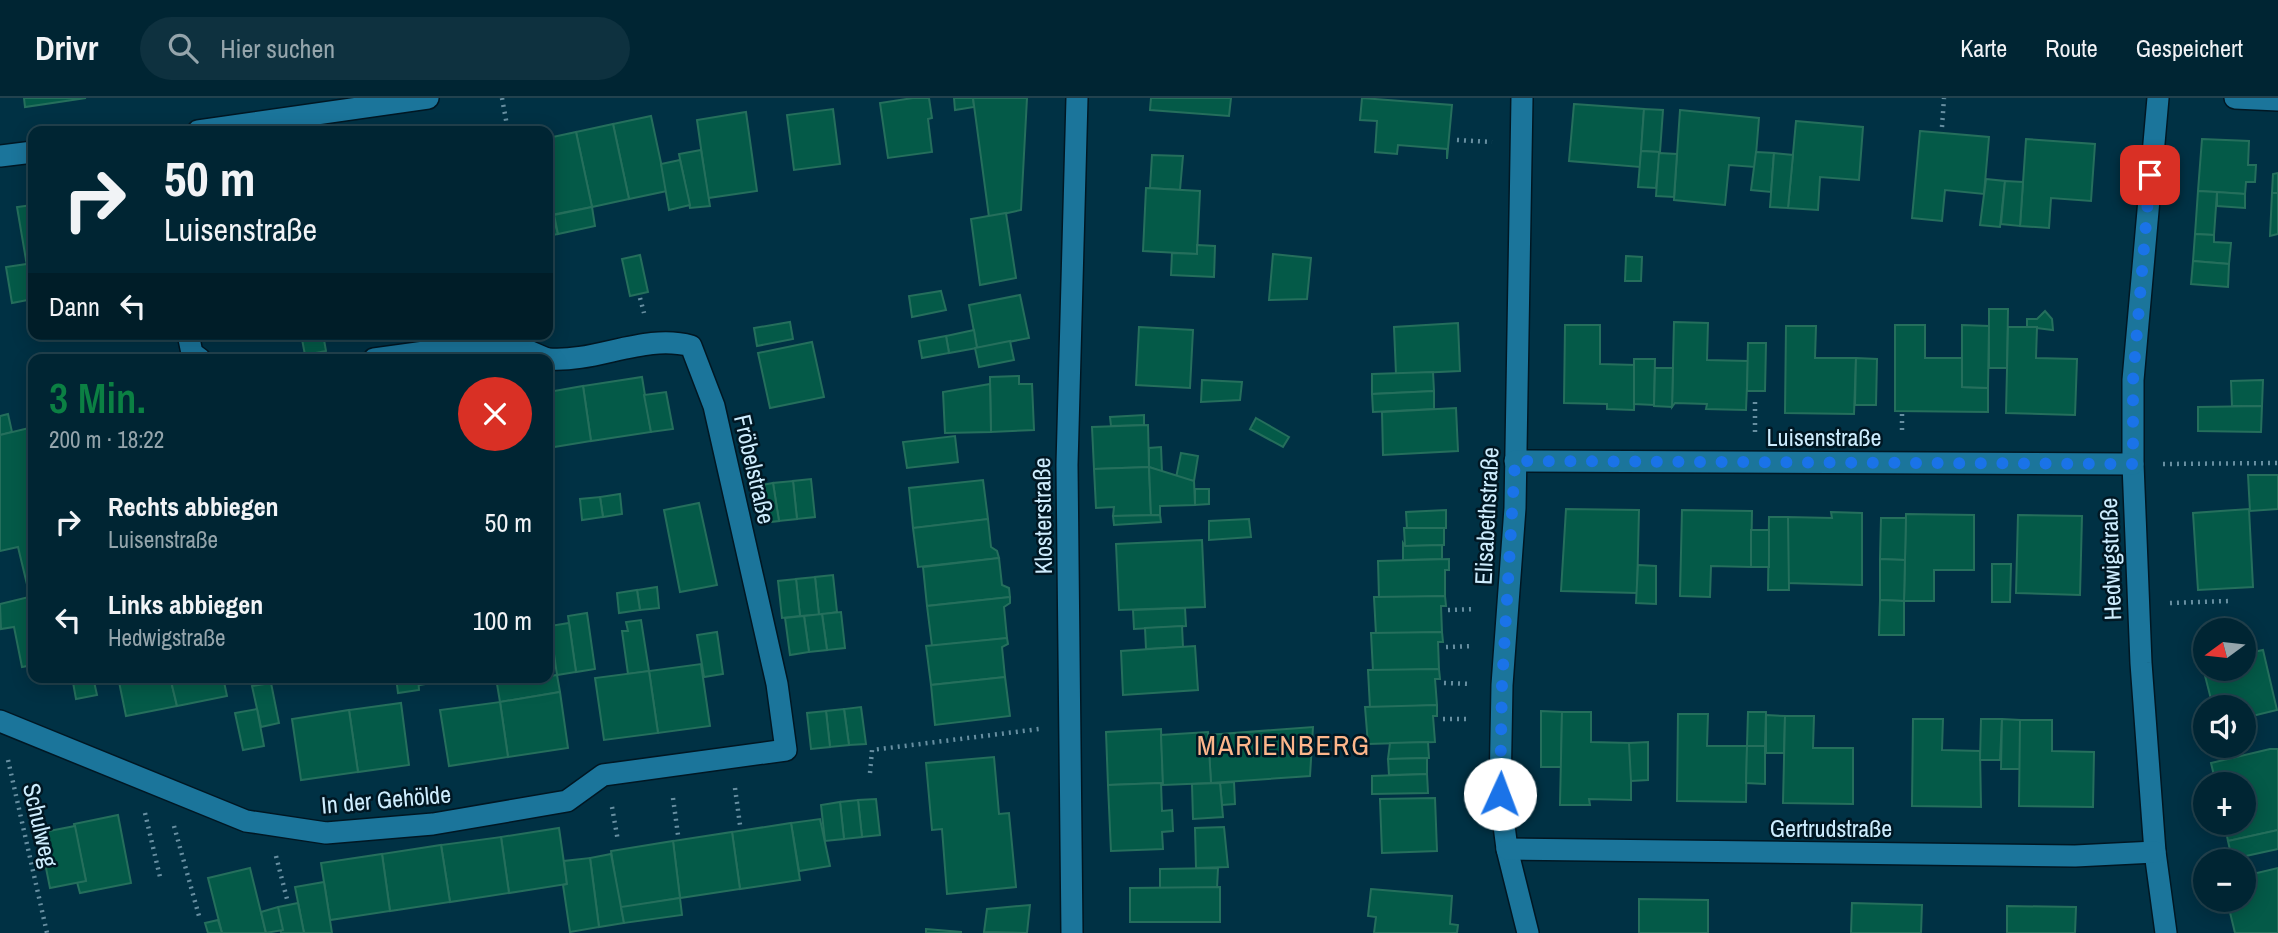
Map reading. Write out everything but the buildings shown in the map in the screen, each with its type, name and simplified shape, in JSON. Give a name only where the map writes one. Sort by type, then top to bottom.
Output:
[{"type":"street","points":[[233,126],[428,98]]},
{"type":"street","name":"Klosterstraße","points":[[1072,933],[1067,465],[1077,98]]},
{"type":"street","name":"Elisabethstraße","points":[[1522,98],[1515,461],[1502,685],[1500,794],[1507,849],[1528,933]]},
{"type":"street","name":"Hedwigstraße","points":[[2158,98],[2133,380],[2133,464],[2138,603],[2155,852],[2166,933]]},
{"type":"street","points":[[2235,98],[2278,100]]},
{"type":"street","points":[[0,156],[28,153]]},
{"type":"street","name":"Fröbelstraße","points":[[553,359],[587,358],[670,340],[691,346],[713,406],[777,684],[786,750]]},
{"type":"street","name":"Fröbelstraße","points":[[410,354],[505,341],[535,354]]},
{"type":"street","name":"Luisenstraße","points":[[1515,461],[2133,464]]},
{"type":"street","name":"In der Gehölde","points":[[0,721],[144,777],[246,821],[326,833],[433,824],[567,801],[603,775],[786,750]]},
{"type":"street","name":"Gertrudstraße","points":[[1507,849],[2075,856],[2155,852]]},
{"type":"path","points":[[502,98],[507,126]]},
{"type":"path","points":[[1942,127],[1944,98]]},
{"type":"path","points":[[2133,464],[2278,463]]},
{"type":"path","points":[[2138,603],[2230,601]]},
{"type":"path","points":[[870,773],[872,750],[1044,729],[1071,729]]},
{"type":"path","name":"Schulweg","points":[[7,757],[47,933]]},
{"type":"path","points":[[144,777],[140,793],[160,877]]},
{"type":"path","points":[[177,791],[171,815],[199,916]]},
{"type":"path","points":[[275,826],[273,842],[287,899]]},
{"type":"district","name":"MARIENBERG","points":[[1284,745]]},
{"type":"route","points":[[1500,794],[1502,685],[1515,508],[1515,461],[2133,464],[2133,380],[2150,175]]}]
